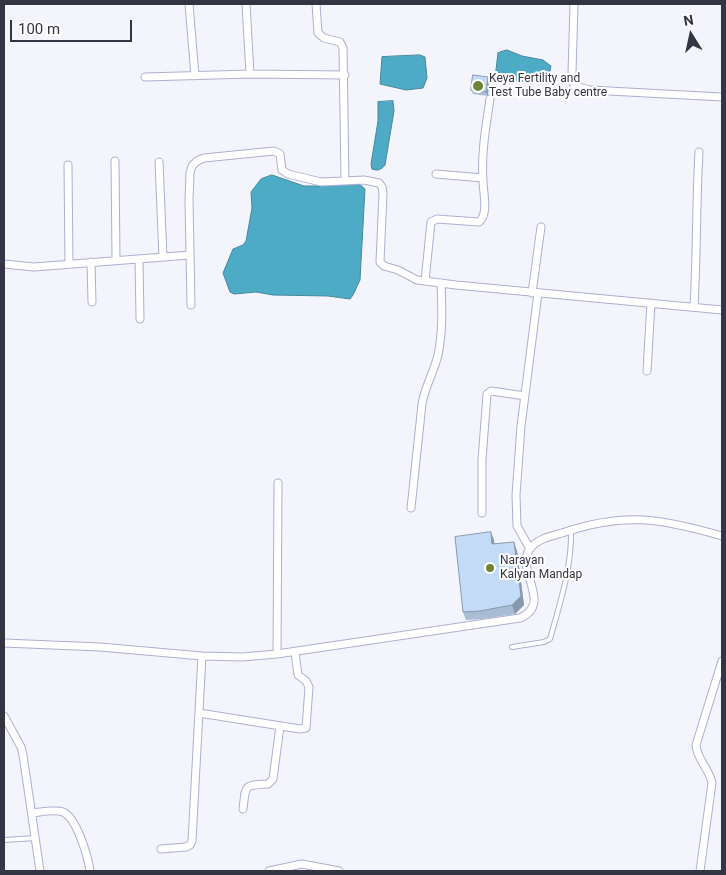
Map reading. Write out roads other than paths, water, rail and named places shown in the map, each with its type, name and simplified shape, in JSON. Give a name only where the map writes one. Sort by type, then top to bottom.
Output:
[{"type":"street","points":[[189,4],[195,76]]},
{"type":"street","points":[[246,4],[250,74]]},
{"type":"street","points":[[316,4],[318,33],[320,36],[342,44],[344,48],[344,181]]},
{"type":"street","points":[[574,4],[572,73],[574,86],[590,90],[722,97]]},
{"type":"street","points":[[145,77],[250,74],[345,75]]},
{"type":"street","points":[[425,281],[431,222],[437,219],[478,222],[482,219],[484,210],[482,155],[490,98]]},
{"type":"street","points":[[191,305],[189,200],[192,166],[197,160],[204,158],[274,151],[280,154],[282,170],[284,172],[321,182],[364,180],[379,183],[383,193],[380,262],[384,266],[398,270],[418,280],[722,310]]},
{"type":"street","points":[[694,307],[697,255],[696,195],[700,152]]},
{"type":"street","points":[[115,160],[116,260]]},
{"type":"street","points":[[159,162],[163,257]]},
{"type":"street","points":[[68,165],[69,263]]},
{"type":"street","points":[[436,174],[482,178]]},
{"type":"street","points":[[530,549],[517,526],[517,471],[541,227]]},
{"type":"street","points":[[4,264],[34,266],[190,255]]},
{"type":"street","points":[[139,259],[140,320]]},
{"type":"street","points":[[91,262],[92,302]]},
{"type":"street","points":[[411,508],[422,404],[425,388],[434,369],[441,334],[441,283]]},
{"type":"street","points":[[647,371],[651,303]]},
{"type":"street","points":[[482,512],[482,460],[488,394],[491,392],[524,396]]},
{"type":"street","points":[[277,654],[278,483]]},
{"type":"street","points":[[4,643],[100,646],[202,656],[242,657],[296,652],[526,616],[531,610],[534,598],[527,565],[527,554],[530,549],[543,539],[571,530],[603,522],[633,518],[669,523],[722,536]]},
{"type":"street","points":[[199,713],[304,730],[307,726],[309,687],[306,681],[298,675],[296,652]]},
{"type":"street","points":[[161,849],[189,846],[192,841],[202,656]]},
{"type":"street","points":[[700,871],[712,783],[710,775],[698,759],[696,745],[722,661]]},
{"type":"street","points":[[4,716],[22,747],[40,871]]},
{"type":"street","points":[[243,809],[248,786],[255,783],[268,784],[273,779],[280,726]]},
{"type":"street","points":[[32,812],[57,811],[67,814],[82,838],[90,871]]},
{"type":"street","points":[[269,871],[302,864],[339,871]]},
{"type":"lane","points":[[512,647],[544,642],[550,639],[566,578],[571,530]]},
{"type":"lane","points":[[4,840],[36,838]]},
{"type":"water","points":[[507,50],[522,56],[543,60],[551,66],[549,76],[537,81],[495,78],[498,53]]},
{"type":"water","points":[[420,55],[425,57],[427,78],[423,88],[406,90],[380,84],[382,57]]},
{"type":"water","points":[[393,101],[394,111],[385,165],[379,170],[372,169],[371,164],[378,121],[378,102]]},
{"type":"water","points":[[272,175],[304,186],[357,182],[365,189],[360,280],[350,299],[328,296],[273,295],[256,292],[234,294],[230,292],[223,273],[233,249],[243,245],[246,241],[252,208],[251,192],[261,179]]},
{"type":"place","name":"Keya Fertility and Test Tube Baby centre","points":[[478,86]]},
{"type":"place","name":"Narayan Kalyan Mandap","points":[[490,568]]}]
